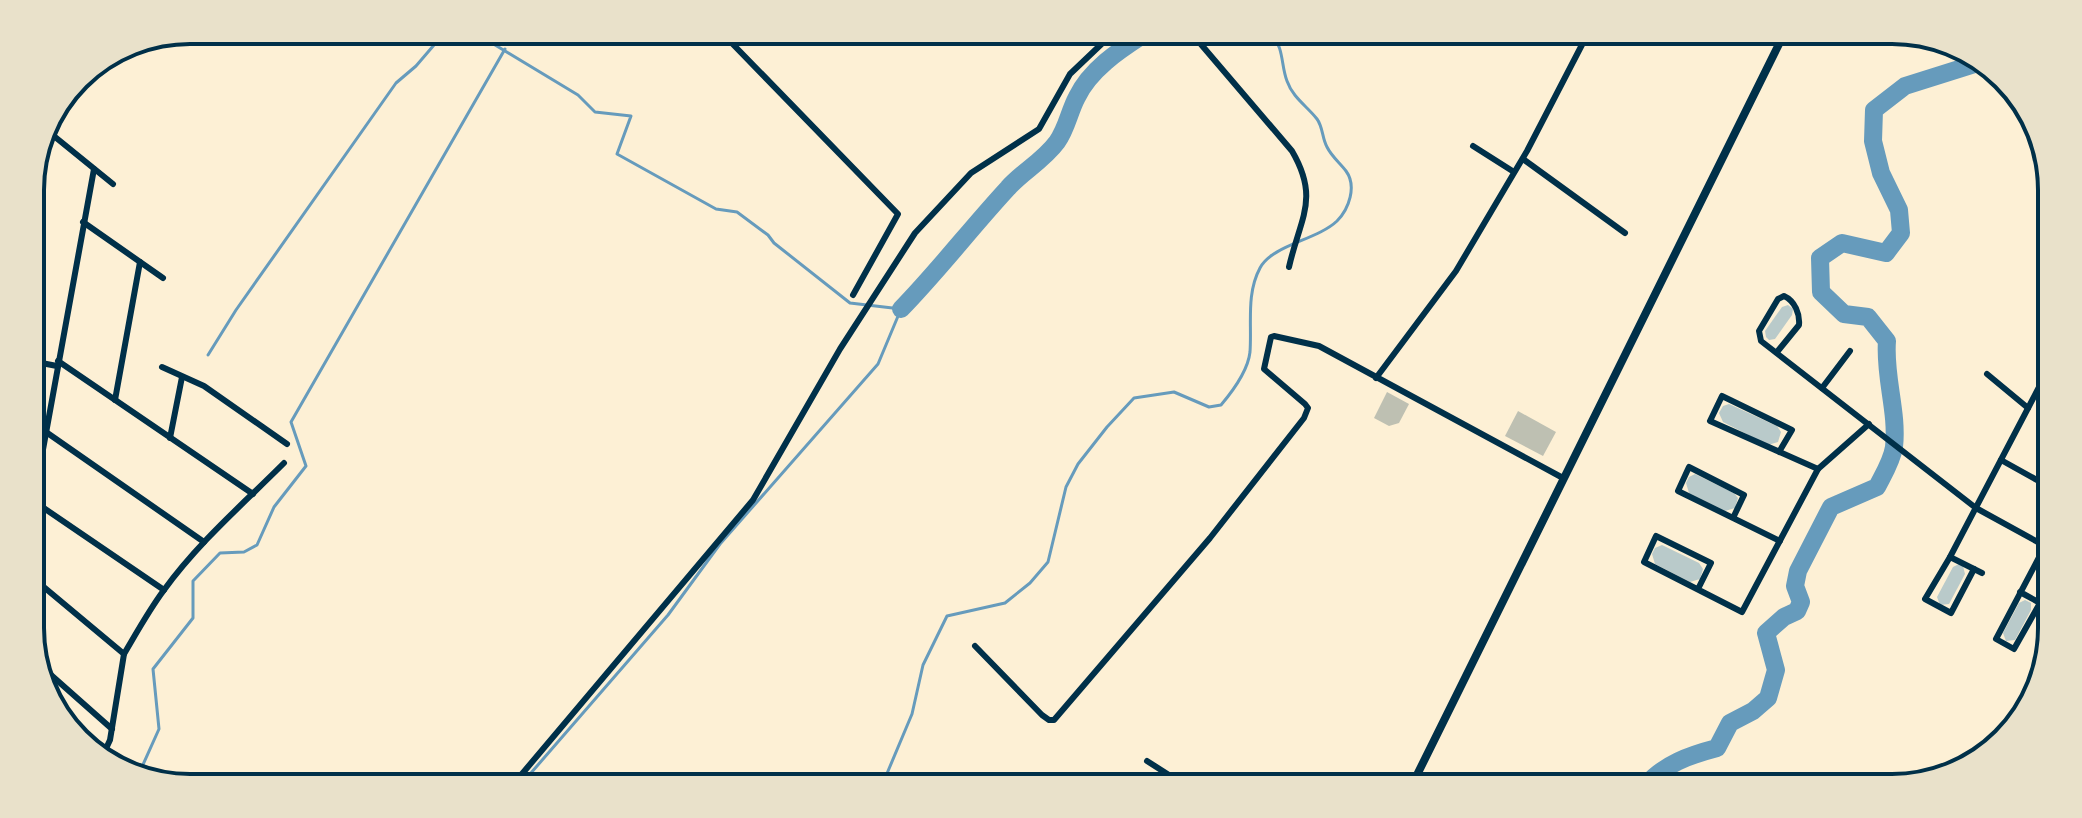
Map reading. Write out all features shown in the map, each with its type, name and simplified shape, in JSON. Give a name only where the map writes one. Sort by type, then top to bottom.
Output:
[{"type":"main road","points":[[1417,774],[1779,44]]},
{"type":"street","points":[[733,44],[898,214],[853,295]]},
{"type":"street","points":[[522,774],[753,500],[864,311],[915,233],[971,173],[1039,129],[1070,74],[1102,44]]},
{"type":"street","points":[[1201,44],[1292,151],[1304,172],[1309,196],[1289,267]]},
{"type":"street","points":[[1376,378],[1456,271],[1523,159],[1582,44]]},
{"type":"street","points":[[54,137],[113,184]]},
{"type":"street","points":[[1473,146],[1514,172]]},
{"type":"street","points":[[1523,159],[1625,233]]},
{"type":"street","points":[[44,442],[94,169]]},
{"type":"street","points":[[83,222],[163,278]]},
{"type":"street","points":[[115,400],[140,262]]},
{"type":"street","points":[[1777,352],[1799,325],[1798,313],[1788,297],[1784,296],[1778,299],[1758,336],[1777,352],[1822,388],[1976,508],[2038,542]]},
{"type":"street","points":[[975,646],[1042,715],[1054,720],[1210,538],[1304,418],[1308,408],[1305,404],[1264,369],[1271,337],[1278,335],[1319,346],[1563,478]]},
{"type":"street","points":[[1822,388],[1850,351]]},
{"type":"street","points":[[44,362],[57,364],[115,400],[253,494]]},
{"type":"street","points":[[162,367],[204,386],[287,444]]},
{"type":"street","points":[[1987,374],[2028,408]]},
{"type":"street","points":[[170,438],[182,377]]},
{"type":"street","points":[[1974,569],[1951,613],[1925,599],[2038,389]]},
{"type":"street","points":[[1779,452],[1792,430],[1722,396],[1710,421],[1779,452],[1818,469]]},
{"type":"street","points":[[1698,589],[1711,563],[1656,536],[1644,562],[1742,612],[1818,469],[1869,424]]},
{"type":"street","points":[[46,432],[204,542]]},
{"type":"street","points":[[2001,460],[2038,481]]},
{"type":"street","points":[[106,747],[112,729],[124,654],[164,590],[204,542],[284,463]]},
{"type":"street","points":[[1733,518],[1744,495],[1689,467],[1678,491],[1733,518],[1780,541]]},
{"type":"street","points":[[44,508],[164,590]]},
{"type":"street","points":[[1950,557],[1982,573]]},
{"type":"street","points":[[2038,559],[1996,639],[2014,649],[2038,607]]},
{"type":"street","points":[[44,587],[124,654]]},
{"type":"street","points":[[2020,592],[2038,602]]},
{"type":"street","points":[[52,676],[112,729]]},
{"type":"street","points":[[1147,761],[1167,774]]},
{"type":"shaded area","points":[[1788,305],[1793,309],[1792,315],[1775,339],[1769,340],[1765,331],[1782,307]]},
{"type":"shaded area","points":[[1729,404],[1777,426],[1781,432],[1778,442],[1768,445],[1723,422],[1719,413],[1723,406]]},
{"type":"shaded area","points":[[1695,474],[1734,493],[1738,498],[1735,508],[1725,511],[1689,493],[1686,483]]},
{"type":"shaded area","points":[[1662,545],[1699,563],[1703,569],[1700,579],[1690,582],[1655,564],[1652,554],[1655,548]]},
{"type":"shaded area","points":[[1963,566],[1965,574],[1949,604],[1940,605],[1937,597],[1953,567]]},
{"type":"shaded area","points":[[2025,600],[2031,603],[2031,610],[2015,640],[2006,641],[2003,633],[2019,603]]},
{"type":"building","points":[[1387,392],[1409,404],[1399,423],[1389,426],[1374,418]]},
{"type":"building","points":[[1518,411],[1556,432],[1543,456],[1505,436]]},
{"type":"waterway","points":[[208,355],[236,310],[396,83],[435,44]]},
{"type":"waterway","points":[[494,44],[578,95],[595,112],[631,116],[617,154],[716,209],[737,212],[850,303],[901,309],[878,364],[720,544],[668,615],[530,774]]},
{"type":"waterway","points":[[901,309],[1008,188],[1057,142],[1089,78],[1130,44]]},
{"type":"waterway","points":[[887,774],[912,714],[923,665],[947,616],[1005,603],[1030,583],[1048,562],[1066,487],[1078,464],[1134,398],[1174,392],[1209,407],[1221,405],[1249,359],[1251,299],[1260,268],[1284,248],[1328,228],[1345,210],[1351,190],[1349,177],[1327,147],[1317,119],[1290,87],[1278,44]]},
{"type":"waterway","points":[[142,766],[159,729],[153,669],[193,618],[193,581],[220,553],[244,552],[257,545],[274,507],[306,466],[291,422],[505,49]]},
{"type":"waterway","points":[[1658,774],[1678,761],[1717,748],[1730,723],[1753,711],[1768,698],[1776,670],[1766,633],[1784,617],[1797,611],[1801,602],[1795,586],[1798,571],[1831,507],[1877,487],[1887,468],[1895,434],[1887,341],[1868,317],[1844,314],[1821,292],[1820,258],[1842,243],[1886,253],[1901,233],[1899,210],[1881,173],[1873,141],[1874,110],[1905,86],[1968,66]]}]
